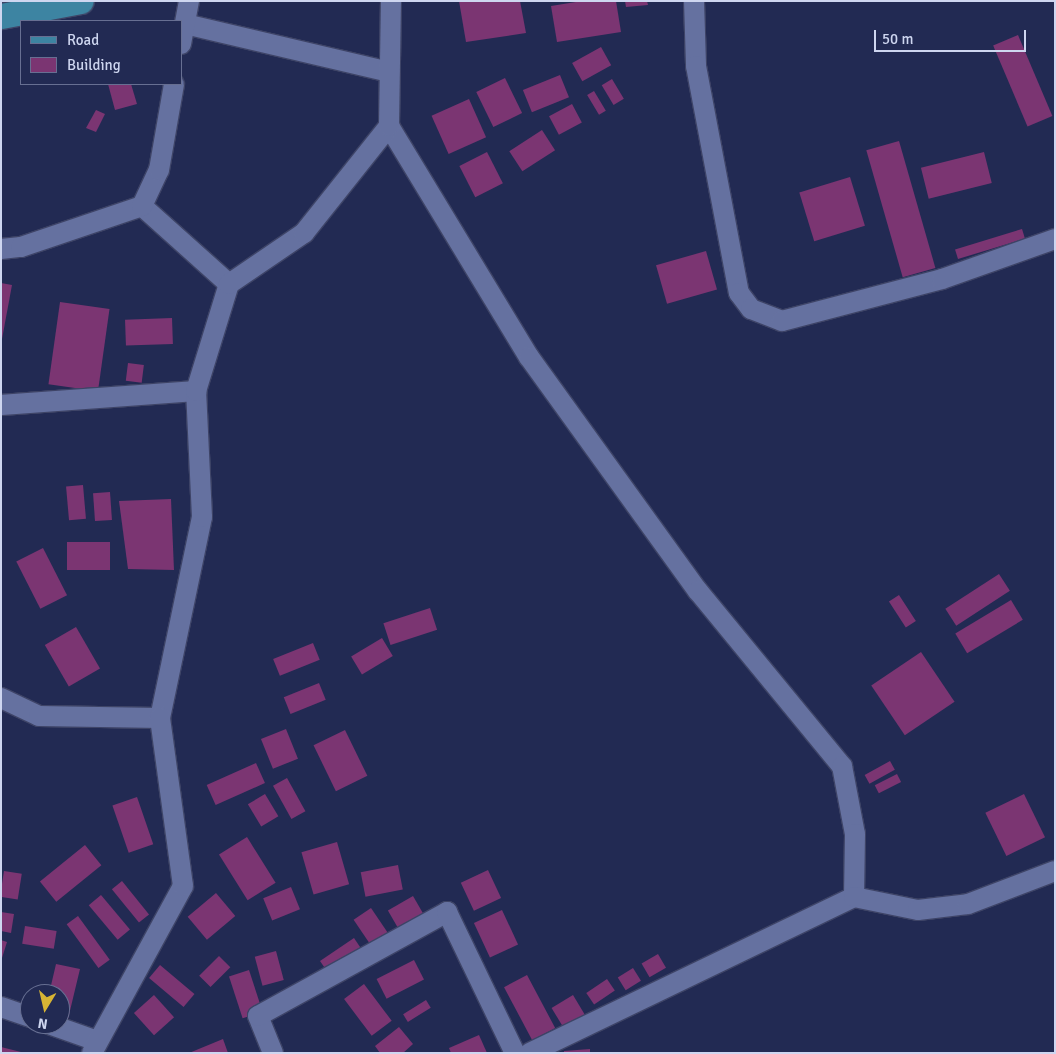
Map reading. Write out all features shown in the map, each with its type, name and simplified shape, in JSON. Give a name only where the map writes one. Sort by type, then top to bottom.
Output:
[{"type":"main road","points":[[1,16],[81,1]]},
{"type":"street","points":[[182,39],[189,1]]},
{"type":"street","points":[[390,1],[389,126],[529,357],[698,591],[842,766],[855,834],[854,897]]},
{"type":"street","points":[[694,1],[696,66],[740,293],[752,309],[782,321],[942,279],[1055,239]]},
{"type":"street","points":[[185,24],[389,72]]},
{"type":"street","points":[[1,249],[21,247],[142,206],[159,170],[174,85]]},
{"type":"street","points":[[69,1034],[95,1047],[183,886],[160,718],[202,517],[196,391],[229,284],[304,233],[389,126]]},
{"type":"street","points":[[142,206],[229,284]]},
{"type":"street","points":[[1,405],[196,391]]},
{"type":"street","points":[[1,698],[39,716],[160,718]]},
{"type":"street","points":[[530,1053],[854,897],[918,910],[968,904],[1055,872]]},
{"type":"street","points":[[273,1053],[258,1016],[447,912],[515,1053]]},
{"type":"street","points":[[1,1007],[20,1014]]},
{"type":"building","points":[[459,1],[520,1],[526,33],[466,42]]},
{"type":"building","points":[[582,1],[616,1],[621,32],[557,42],[551,6]]},
{"type":"building","points":[[625,1],[647,1],[648,5],[626,7]]},
{"type":"building","points":[[1018,35],[1052,116],[1028,127],[993,46]]},
{"type":"building","points":[[601,47],[611,65],[582,81],[572,63]]},
{"type":"building","points":[[560,75],[569,97],[532,112],[523,90]]},
{"type":"building","points":[[505,78],[522,113],[493,127],[476,92]]},
{"type":"building","points":[[612,79],[624,99],[614,105],[602,85]]},
{"type":"building","points":[[108,85],[131,85],[137,104],[115,110]]},
{"type":"building","points":[[594,91],[606,111],[599,115],[587,95]]},
{"type":"building","points":[[469,99],[486,137],[449,154],[432,116]]},
{"type":"building","points":[[572,104],[582,123],[559,135],[549,116]]},
{"type":"building","points":[[96,110],[105,114],[96,132],[86,128]]},
{"type":"building","points":[[542,130],[555,150],[522,171],[509,151]]},
{"type":"building","points":[[899,141],[935,268],[903,277],[866,150]]},
{"type":"building","points":[[487,152],[503,183],[475,197],[459,166]]},
{"type":"building","points":[[984,152],[992,183],[929,199],[921,168]]},
{"type":"building","points":[[850,177],[865,226],[814,241],[799,192]]},
{"type":"building","points":[[1022,229],[1025,239],[958,259],[955,249]]},
{"type":"building","points":[[706,251],[717,289],[667,304],[656,265]]},
{"type":"building","points":[[1,283],[12,285],[2,339],[1,339]]},
{"type":"building","points":[[60,302],[110,309],[98,391],[48,384]]},
{"type":"building","points":[[172,318],[173,344],[126,346],[125,320]]},
{"type":"building","points":[[128,363],[144,365],[142,383],[126,381]]},
{"type":"building","points":[[83,485],[86,519],[69,520],[66,486]]},
{"type":"building","points":[[110,492],[112,520],[95,521],[93,493]]},
{"type":"building","points":[[171,499],[174,570],[128,569],[119,501]]},
{"type":"building","points":[[67,542],[110,542],[110,570],[67,570]]},
{"type":"building","points":[[43,548],[67,595],[40,609],[16,562]]},
{"type":"building","points":[[999,574],[1010,591],[956,626],[945,609]]},
{"type":"building","points":[[899,595],[916,621],[906,628],[889,602]]},
{"type":"building","points":[[1011,600],[1023,620],[967,653],[955,633]]},
{"type":"building","points":[[430,608],[437,630],[391,645],[383,623]]},
{"type":"building","points":[[76,627],[100,669],[69,687],[45,645]]},
{"type":"building","points":[[382,638],[393,656],[362,675],[351,657]]},
{"type":"building","points":[[313,643],[320,660],[280,676],[273,659]]},
{"type":"building","points":[[921,652],[955,702],[905,735],[871,686]]},
{"type":"building","points":[[319,683],[326,700],[291,714],[284,697]]},
{"type":"building","points":[[286,729],[298,759],[273,769],[261,739]]},
{"type":"building","points":[[345,730],[367,776],[336,791],[314,745]]},
{"type":"building","points":[[890,761],[895,770],[869,784],[865,775]]},
{"type":"building","points":[[256,763],[265,783],[216,805],[207,785]]},
{"type":"building","points":[[897,774],[901,782],[879,793],[875,785]]},
{"type":"building","points":[[287,778],[305,811],[291,819],[273,786]]},
{"type":"building","points":[[265,794],[278,816],[261,827],[248,804]]},
{"type":"building","points":[[1024,794],[1045,837],[1006,856],[985,813]]},
{"type":"building","points":[[137,797],[153,844],[129,853],[112,805]]},
{"type":"building","points":[[247,837],[276,883],[248,900],[219,854]]},
{"type":"building","points":[[337,842],[349,884],[314,894],[301,852]]},
{"type":"building","points":[[85,845],[101,865],[56,902],[40,882]]},
{"type":"building","points":[[398,865],[403,890],[365,897],[361,872]]},
{"type":"building","points":[[488,870],[501,898],[474,911],[461,883]]},
{"type":"building","points":[[4,871],[22,874],[18,899],[1,897]]},
{"type":"building","points":[[122,881],[149,914],[139,923],[112,889]]},
{"type":"building","points":[[291,887],[300,909],[272,920],[263,898]]},
{"type":"building","points":[[216,893],[235,916],[207,940],[188,917]]},
{"type":"building","points":[[101,895],[130,929],[118,940],[89,905]]},
{"type":"building","points":[[413,896],[425,917],[400,931],[388,910]]},
{"type":"building","points":[[371,908],[388,933],[370,945],[354,920]]},
{"type":"building","points":[[502,910],[518,944],[490,958],[474,923]]},
{"type":"building","points":[[1,912],[14,914],[11,933],[1,931]]},
{"type":"building","points":[[78,916],[110,960],[98,968],[67,924]]},
{"type":"building","points":[[25,926],[57,931],[54,949],[22,944]]},
{"type":"building","points":[[354,938],[364,953],[330,976],[320,961]]},
{"type":"building","points":[[1,940],[7,942],[2,958],[1,958]]},
{"type":"building","points":[[276,951],[284,980],[263,986],[255,957]]},
{"type":"building","points":[[658,954],[666,968],[650,977],[642,964]]},
{"type":"building","points":[[219,956],[230,967],[211,987],[199,976]]},
{"type":"building","points":[[414,960],[424,980],[387,999],[377,979]]},
{"type":"building","points":[[56,964],[80,969],[70,1011],[70,984],[51,984]]},
{"type":"building","points":[[160,965],[194,994],[184,1007],[149,978]]},
{"type":"building","points":[[633,968],[641,981],[626,990],[618,978]]},
{"type":"building","points":[[249,970],[263,1012],[243,1018],[229,976]]},
{"type":"building","points":[[527,975],[555,1028],[532,1040],[504,987]]},
{"type":"building","points":[[607,979],[615,991],[594,1005],[586,993]]},
{"type":"building","points":[[364,984],[392,1021],[372,1036],[344,999]]},
{"type":"building","points":[[154,995],[174,1017],[154,1035],[134,1013]]},
{"type":"building","points":[[573,995],[585,1015],[563,1028],[552,1008]]},
{"type":"building","points":[[426,1000],[431,1008],[408,1022],[403,1014]]},
{"type":"building","points":[[399,1027],[413,1044],[403,1053],[380,1053],[375,1046]]},
{"type":"building","points":[[479,1035],[487,1053],[451,1053],[449,1048]]},
{"type":"building","points":[[223,1039],[228,1053],[189,1053]]},
{"type":"building","points":[[1,1047],[21,1052],[21,1053],[1,1053]]},
{"type":"building","points":[[590,1049],[590,1053],[564,1053],[564,1051]]}]
